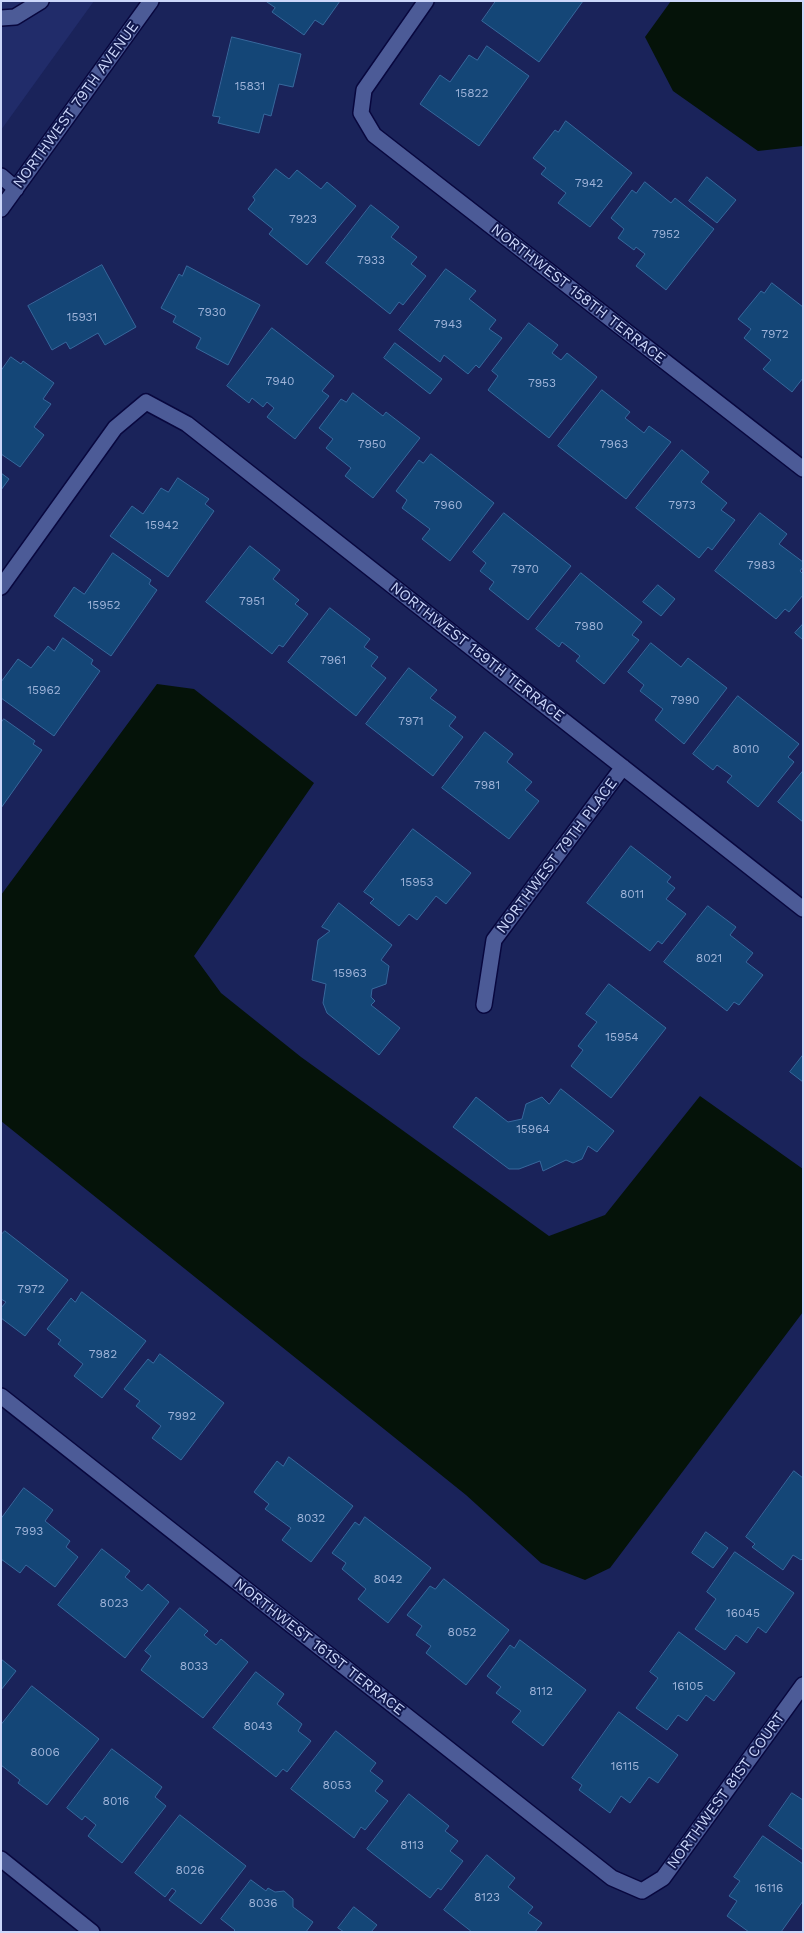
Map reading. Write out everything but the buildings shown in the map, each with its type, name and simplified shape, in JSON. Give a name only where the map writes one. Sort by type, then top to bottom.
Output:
[{"type":"street","points":[[1,18],[15,17],[41,1]]},
{"type":"street","name":"NORTHWEST 79TH AVENUE","points":[[1,209],[150,1]]},
{"type":"street","name":"NORTHWEST 158TH TERRACE","points":[[426,1],[364,90],[361,113],[374,135],[803,469]]},
{"type":"street","points":[[1,176],[16,189]]},
{"type":"street","name":"NORTHWEST 159TH TERRACE","points":[[1,587],[114,428],[146,402],[187,424],[803,909]]},
{"type":"street","name":"NORTHWEST 79TH PLACE","points":[[484,1005],[494,940],[623,767]]},
{"type":"street","name":"NORTHWEST 161ST TERRACE","points":[[1,1396],[612,1878],[642,1891]]},
{"type":"street","name":"NORTHWEST 81ST COURT","points":[[642,1891],[663,1878],[803,1685]]},
{"type":"street","points":[[1,1859],[92,1932]]},
{"type":"shaded area","points":[[1,1],[94,1],[1,130]]},
{"type":"shaded area","points":[[671,1],[803,1],[803,146],[758,151],[673,91],[645,37]]},
{"type":"shaded area","points":[[157,684],[194,689],[314,783],[194,956],[221,993],[301,1057],[549,1236],[605,1215],[700,1096],[803,1169],[803,1312],[610,1568],[585,1580],[541,1563],[466,1495],[1,1121],[1,895]]}]
